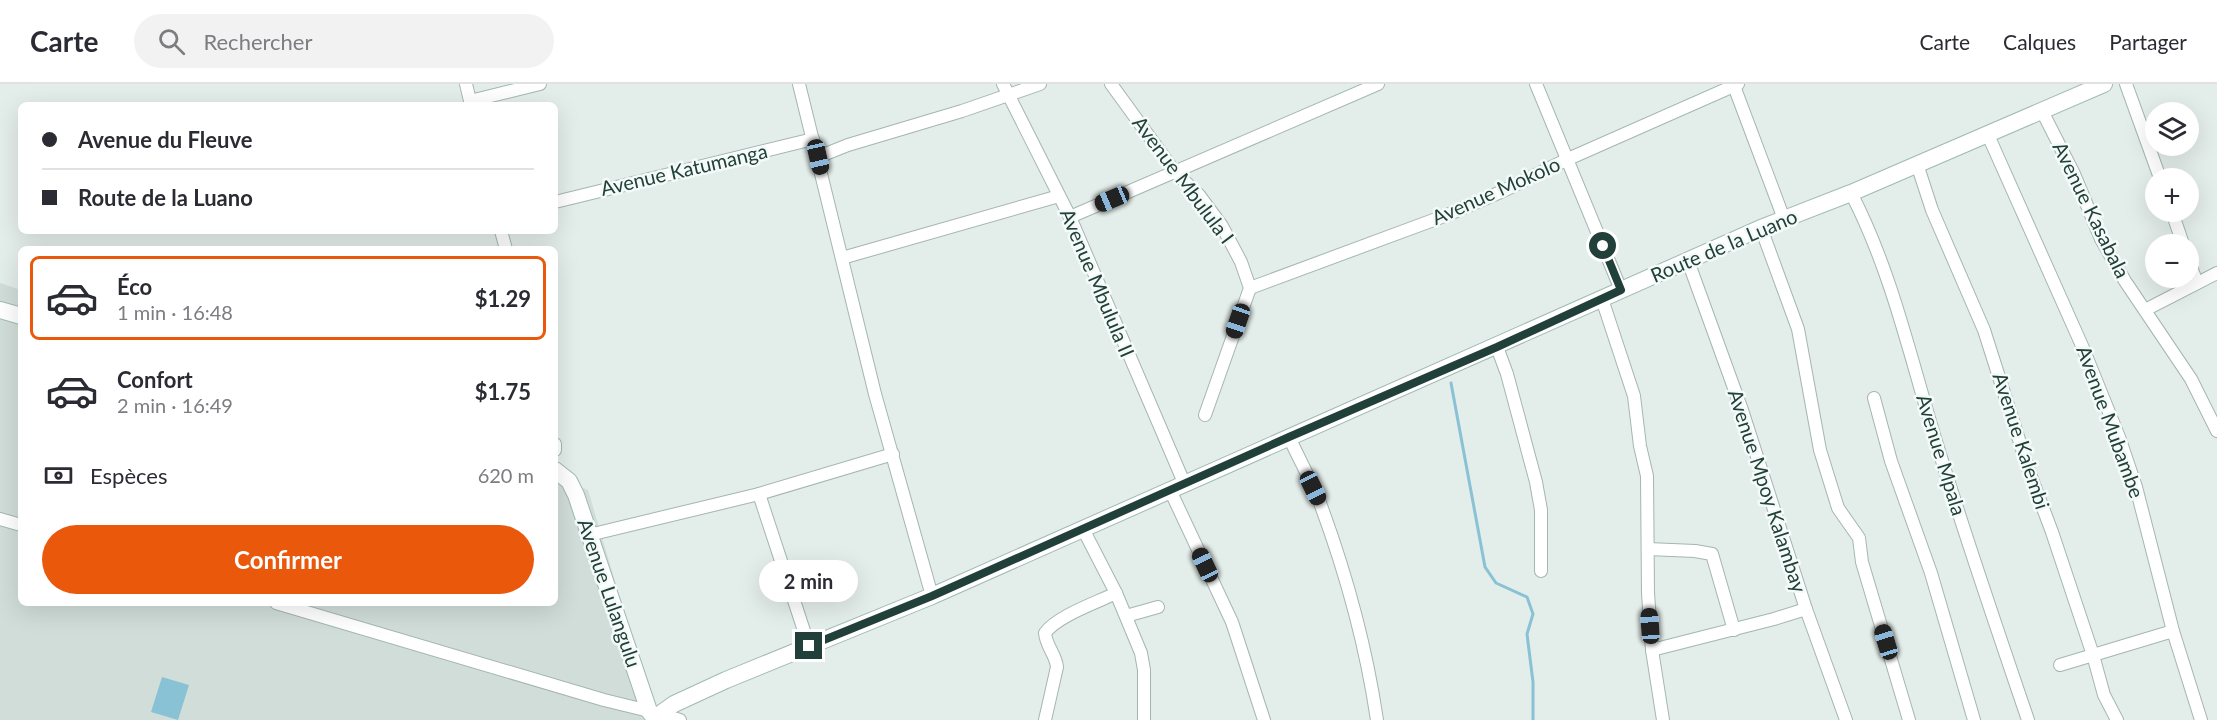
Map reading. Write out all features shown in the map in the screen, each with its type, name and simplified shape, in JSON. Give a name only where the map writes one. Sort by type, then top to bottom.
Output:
[{"type":"street","points":[[466,84],[471,102]]},
{"type":"street","points":[[475,102],[540,84]]},
{"type":"street","points":[[799,84],[875,394],[932,596]]},
{"type":"street","points":[[818,157],[1005,90],[1040,84]]},
{"type":"street","name":"Avenue Mbulula I","points":[[1111,84],[1175,172],[1199,195],[1222,226],[1241,262],[1250,288]]},
{"type":"street","points":[[1070,217],[1378,84]]},
{"type":"street","points":[[1536,84],[1621,290]]},
{"type":"street","name":"Route de la Luano","points":[[656,716],[695,694],[932,596],[1083,530],[1761,228],[1851,193],[2104,84]]},
{"type":"street","points":[[2126,84],[2156,168]]},
{"type":"street","points":[[1736,85],[1784,219]]},
{"type":"street","name":"Avenue Mokolo","points":[[1250,288],[1447,215],[1736,85]]},
{"type":"street","name":"Avenue Mbulula II","points":[[1005,90],[1070,217],[1232,622],[1264,720]]},
{"type":"street","name":"Avenue Kasabala","points":[[2042,111],[2074,174],[2101,239],[2125,281],[2191,379],[2217,431]]},
{"type":"street","name":"Avenue Mubambe","points":[[1988,135],[2083,348],[2119,437],[2136,487],[2173,631],[2200,720]]},
{"type":"street","name":"Avenue Katumanga","points":[[558,201],[813,139]]},
{"type":"street","name":"Avenue Kalembi","points":[[1917,164],[1932,210],[1984,330],[2029,471],[2093,655],[2104,695],[2117,720]]},
{"type":"street","name":"Avenue Mpala","points":[[1851,193],[1889,285],[1951,491],[2028,720]]},
{"type":"street","points":[[842,258],[1059,196]]},
{"type":"street","points":[[1761,228],[1798,329],[1820,450],[1839,508],[1859,538],[1862,562],[1909,720]]},
{"type":"street","name":"Avenue Mpoy Kalambay","points":[[1688,261],[1742,410],[1806,609],[1846,720]]},
{"type":"street","points":[[2199,282],[2217,273]]},
{"type":"street","points":[[1205,415],[1250,288]]},
{"type":"street","points":[[2145,310],[2187,288]]},
{"type":"street","points":[[1602,299],[1634,396],[1638,416],[1640,446],[1648,486],[1647,593],[1652,650],[1663,720]]},
{"type":"street","points":[[0,310],[18,315]]},
{"type":"street","points":[[1497,347],[1536,482],[1541,510],[1541,571]]},
{"type":"street","points":[[1874,398],[1891,461],[1931,573],[1974,720]]},
{"type":"street","points":[[1289,437],[1319,501],[1344,571],[1377,720]]},
{"type":"street","points":[[589,535],[759,494],[893,454]]},
{"type":"street","name":"Avenue Lulangulu","points":[[558,472],[566,477],[572,487],[656,716]]},
{"type":"street","points":[[759,494],[809,646]]},
{"type":"street","points":[[0,519],[18,524]]},
{"type":"street","points":[[1083,530],[1116,593],[1143,661],[1144,720]]},
{"type":"street","points":[[1648,549],[1695,550],[1712,554],[1734,630]]},
{"type":"street","points":[[1045,720],[1057,662],[1045,639],[1045,633],[1067,617],[1116,593]]},
{"type":"street","points":[[286,606],[656,716],[680,720]]},
{"type":"street","points":[[1126,616],[1158,607]]},
{"type":"street","points":[[1652,650],[1806,609]]},
{"type":"street","points":[[2060,665],[2173,631]]},
{"type":"shaded area","points":[[0,283],[18,289],[18,606],[558,606],[558,479],[588,490],[656,720],[0,720]]},
{"type":"water","points":[[162,677],[189,685],[178,720],[151,712]]},
{"type":"waterway","points":[[1451,383],[1485,567],[1496,583],[1527,597],[1533,614],[1527,634],[1533,682],[1533,720]]},
{"type":"route","points":[[809,646],[932,596],[1621,290],[1603,246]]}]
